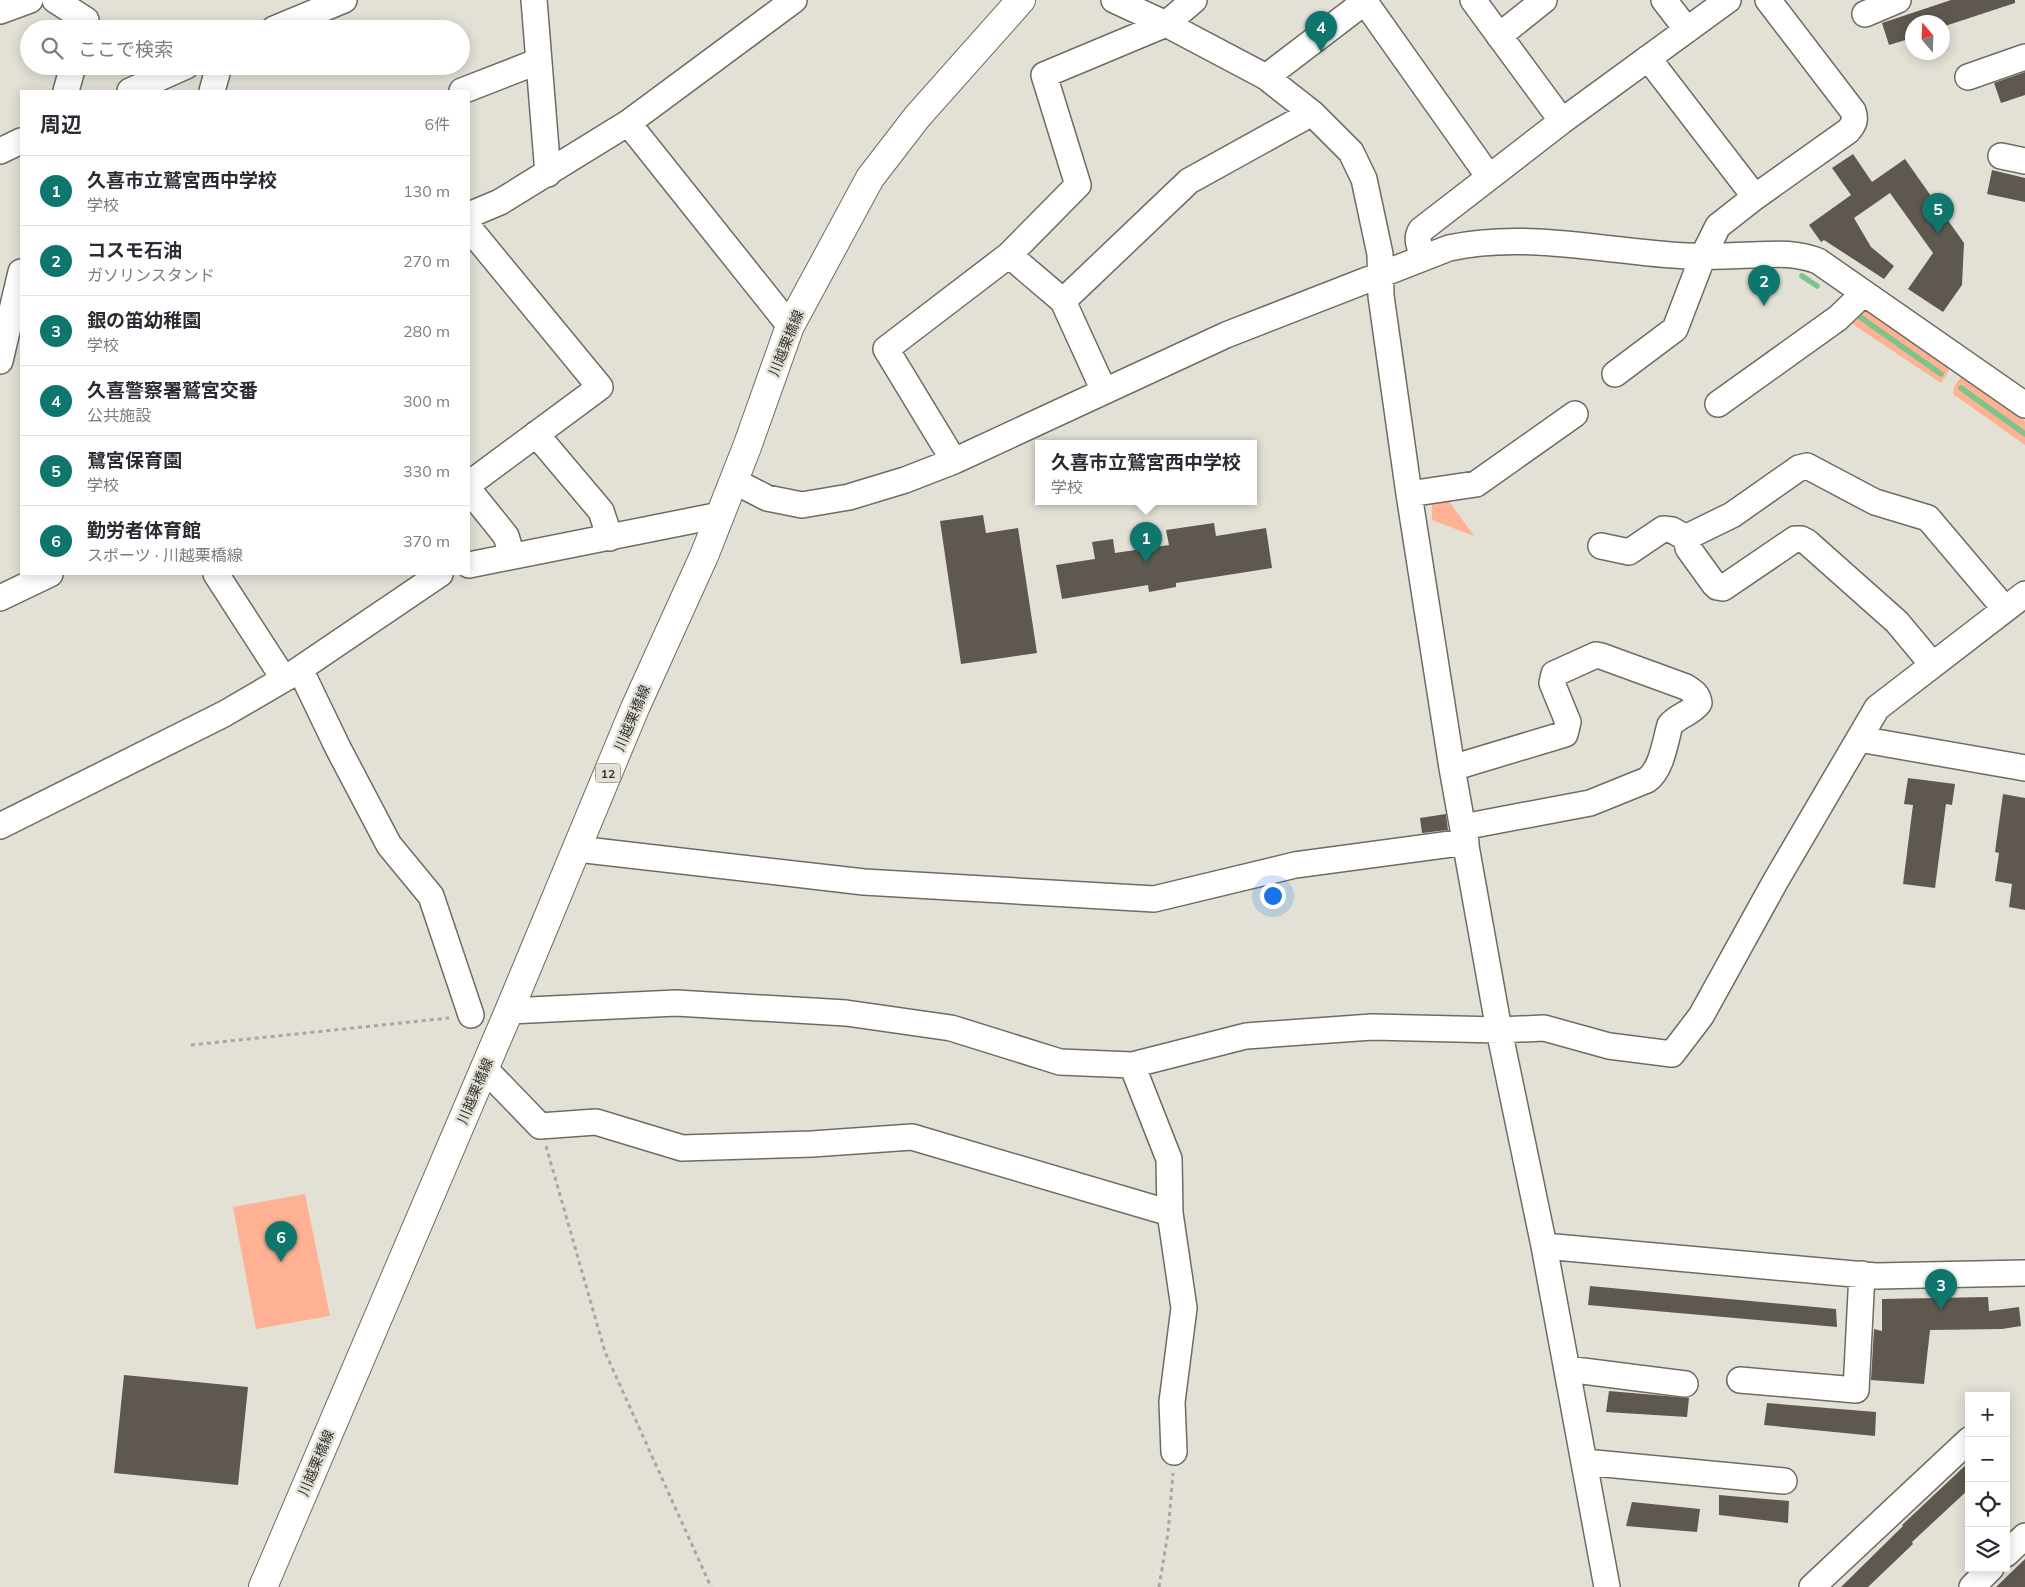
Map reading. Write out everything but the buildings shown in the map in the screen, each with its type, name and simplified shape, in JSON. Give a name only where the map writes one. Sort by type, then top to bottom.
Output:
[{"type":"main road","name":"川越栗橋線","points":[[263,1587],[509,1011],[635,708],[704,556],[734,481],[790,326],[870,178],[917,117],[1021,0]]},
{"type":"street","points":[[0,11],[30,0]]},
{"type":"street","points":[[55,0],[87,16]]},
{"type":"street","points":[[296,20],[344,0]]},
{"type":"street","points":[[534,0],[548,174]]},
{"type":"street","points":[[1114,0],[1166,24],[1266,77],[1312,113],[1351,152],[1364,179],[1380,254],[1381,296],[1409,494],[1452,768],[1499,1030],[1544,1246],[1607,1587]]},
{"type":"street","points":[[954,461],[886,349],[1009,255],[1078,185],[1044,75],[1166,24],[1194,0]]},
{"type":"street","points":[[1473,0],[1562,121]]},
{"type":"street","points":[[1499,36],[1544,0]]},
{"type":"street","points":[[1664,0],[1686,30]]},
{"type":"street","points":[[1424,257],[1418,243],[1418,235],[1421,230],[1562,121],[1728,0]]},
{"type":"street","points":[[1615,374],[1674,329],[1703,256],[1718,226],[1854,125],[1853,111],[1768,0]]},
{"type":"street","points":[[1865,14],[1898,0]]},
{"type":"street","points":[[1266,77],[1366,1],[1489,177]]},
{"type":"street","points":[[470,215],[500,202],[628,123],[780,4]]},
{"type":"street","points":[[1968,77],[2025,57]]},
{"type":"street","points":[[1648,58],[1755,197]]},
{"type":"street","points":[[465,90],[539,61]]},
{"type":"street","points":[[66,90],[70,75]]},
{"type":"street","points":[[132,90],[166,75]]},
{"type":"street","points":[[212,90],[216,75]]},
{"type":"street","points":[[1063,301],[1189,181],[1312,113]]},
{"type":"street","points":[[628,123],[790,326]]},
{"type":"street","points":[[0,151],[20,141]]},
{"type":"street","points":[[2001,156],[2025,161]]},
{"type":"street","points":[[470,229],[600,387],[470,483]]},
{"type":"street","points":[[734,481],[767,498],[802,505],[849,496],[904,480],[954,461],[1226,335],[1424,257],[1469,243],[1521,241],[1656,254],[1703,256],[1787,253],[1804,256],[1818,261],[2025,405]]},
{"type":"street","points":[[1009,255],[1063,301],[1104,391]]},
{"type":"street","points":[[0,361],[20,276]]},
{"type":"street","points":[[1718,404],[1838,318],[1864,293]]},
{"type":"street","points":[[1409,494],[1476,484],[1575,414]]},
{"type":"street","points":[[536,434],[601,511],[610,538]]},
{"type":"street","points":[[1932,664],[1897,622],[1807,542],[1795,539],[1723,588],[1717,587],[1714,584],[1688,548],[1689,536],[1732,515],[1775,487],[1799,468],[1807,466],[1875,502],[1928,518],[2005,610]]},
{"type":"street","points":[[470,491],[506,536],[512,556]]},
{"type":"street","points":[[470,565],[720,515]]},
{"type":"street","points":[[1601,546],[1629,552],[1663,529],[1672,530],[1688,539]]},
{"type":"street","points":[[0,598],[48,575]]},
{"type":"street","points":[[217,575],[292,674],[338,748],[390,845],[431,896],[471,1015]]},
{"type":"street","points":[[0,826],[224,714],[292,674],[439,575]]},
{"type":"street","points":[[509,1011],[676,1003],[846,1013],[951,1028],[1060,1062],[1132,1066],[1246,1036],[1372,1027],[1499,1030],[1544,1028],[1609,1046],[1672,1054],[1700,1016],[1775,882],[1877,708],[2025,594]]},
{"type":"street","points":[[577,849],[864,882],[1154,899],[1295,865],[1464,835],[1584,804],[1647,780],[1654,775],[1670,724],[1678,717],[1695,708],[1699,703],[1698,698],[1694,692],[1686,687],[1596,655],[1554,674],[1552,679],[1568,722],[1565,734],[1452,768]]},
{"type":"street","points":[[1859,739],[2025,768]]},
{"type":"street","points":[[1132,1066],[1169,1159],[1170,1213],[1184,1308],[1172,1402],[1174,1452]]},
{"type":"street","points":[[484,1068],[540,1126],[596,1122],[682,1148],[812,1144],[912,1137],[1170,1213]]},
{"type":"street","points":[[1544,1246],[1862,1274],[2025,1273]]},
{"type":"street","points":[[1740,1380],[1856,1390],[1862,1274]]},
{"type":"street","points":[[1567,1369],[1685,1384]]},
{"type":"street","points":[[1812,1587],[1965,1444]]},
{"type":"street","points":[[1584,1462],[1784,1481]]},
{"type":"street","points":[[2010,1550],[2025,1536]]},
{"type":"street","points":[[1972,1587],[1987,1572]]},
{"type":"path","points":[[191,1045],[471,1015]]},
{"type":"path","points":[[540,1126],[605,1352],[710,1587]]},
{"type":"path","points":[[1159,1587],[1168,1533],[1174,1452]]},
{"type":"shaded area","points":[[1861,305],[1949,367],[1941,383],[1848,321]]},
{"type":"shaded area","points":[[1962,376],[2025,421],[2025,445],[1953,394],[1954,387]]},
{"type":"shaded area","points":[[1446,497],[1474,536],[1432,520],[1432,498]]},
{"type":"shaded area","points":[[305,1194],[330,1316],[256,1329],[233,1207]]},
{"type":"waterway","points":[[1802,276],[1817,286]]},
{"type":"waterway","points":[[1860,317],[1941,374]]},
{"type":"waterway","points":[[1961,388],[2025,434]]},
{"type":"place","name":"久喜警察署鷲宮交番","points":[[1321,52]]},
{"type":"place","name":"鷺宮保育園","points":[[1938,234]]},
{"type":"place","name":"コスモ石油","points":[[1764,306]]},
{"type":"place","name":"久喜市立鷲宮西中学校","points":[[1146,563]]},
{"type":"place","name":"勤労者体育館","points":[[281,1262]]},
{"type":"place","name":"銀の笛幼稚園","points":[[1941,1310]]}]
